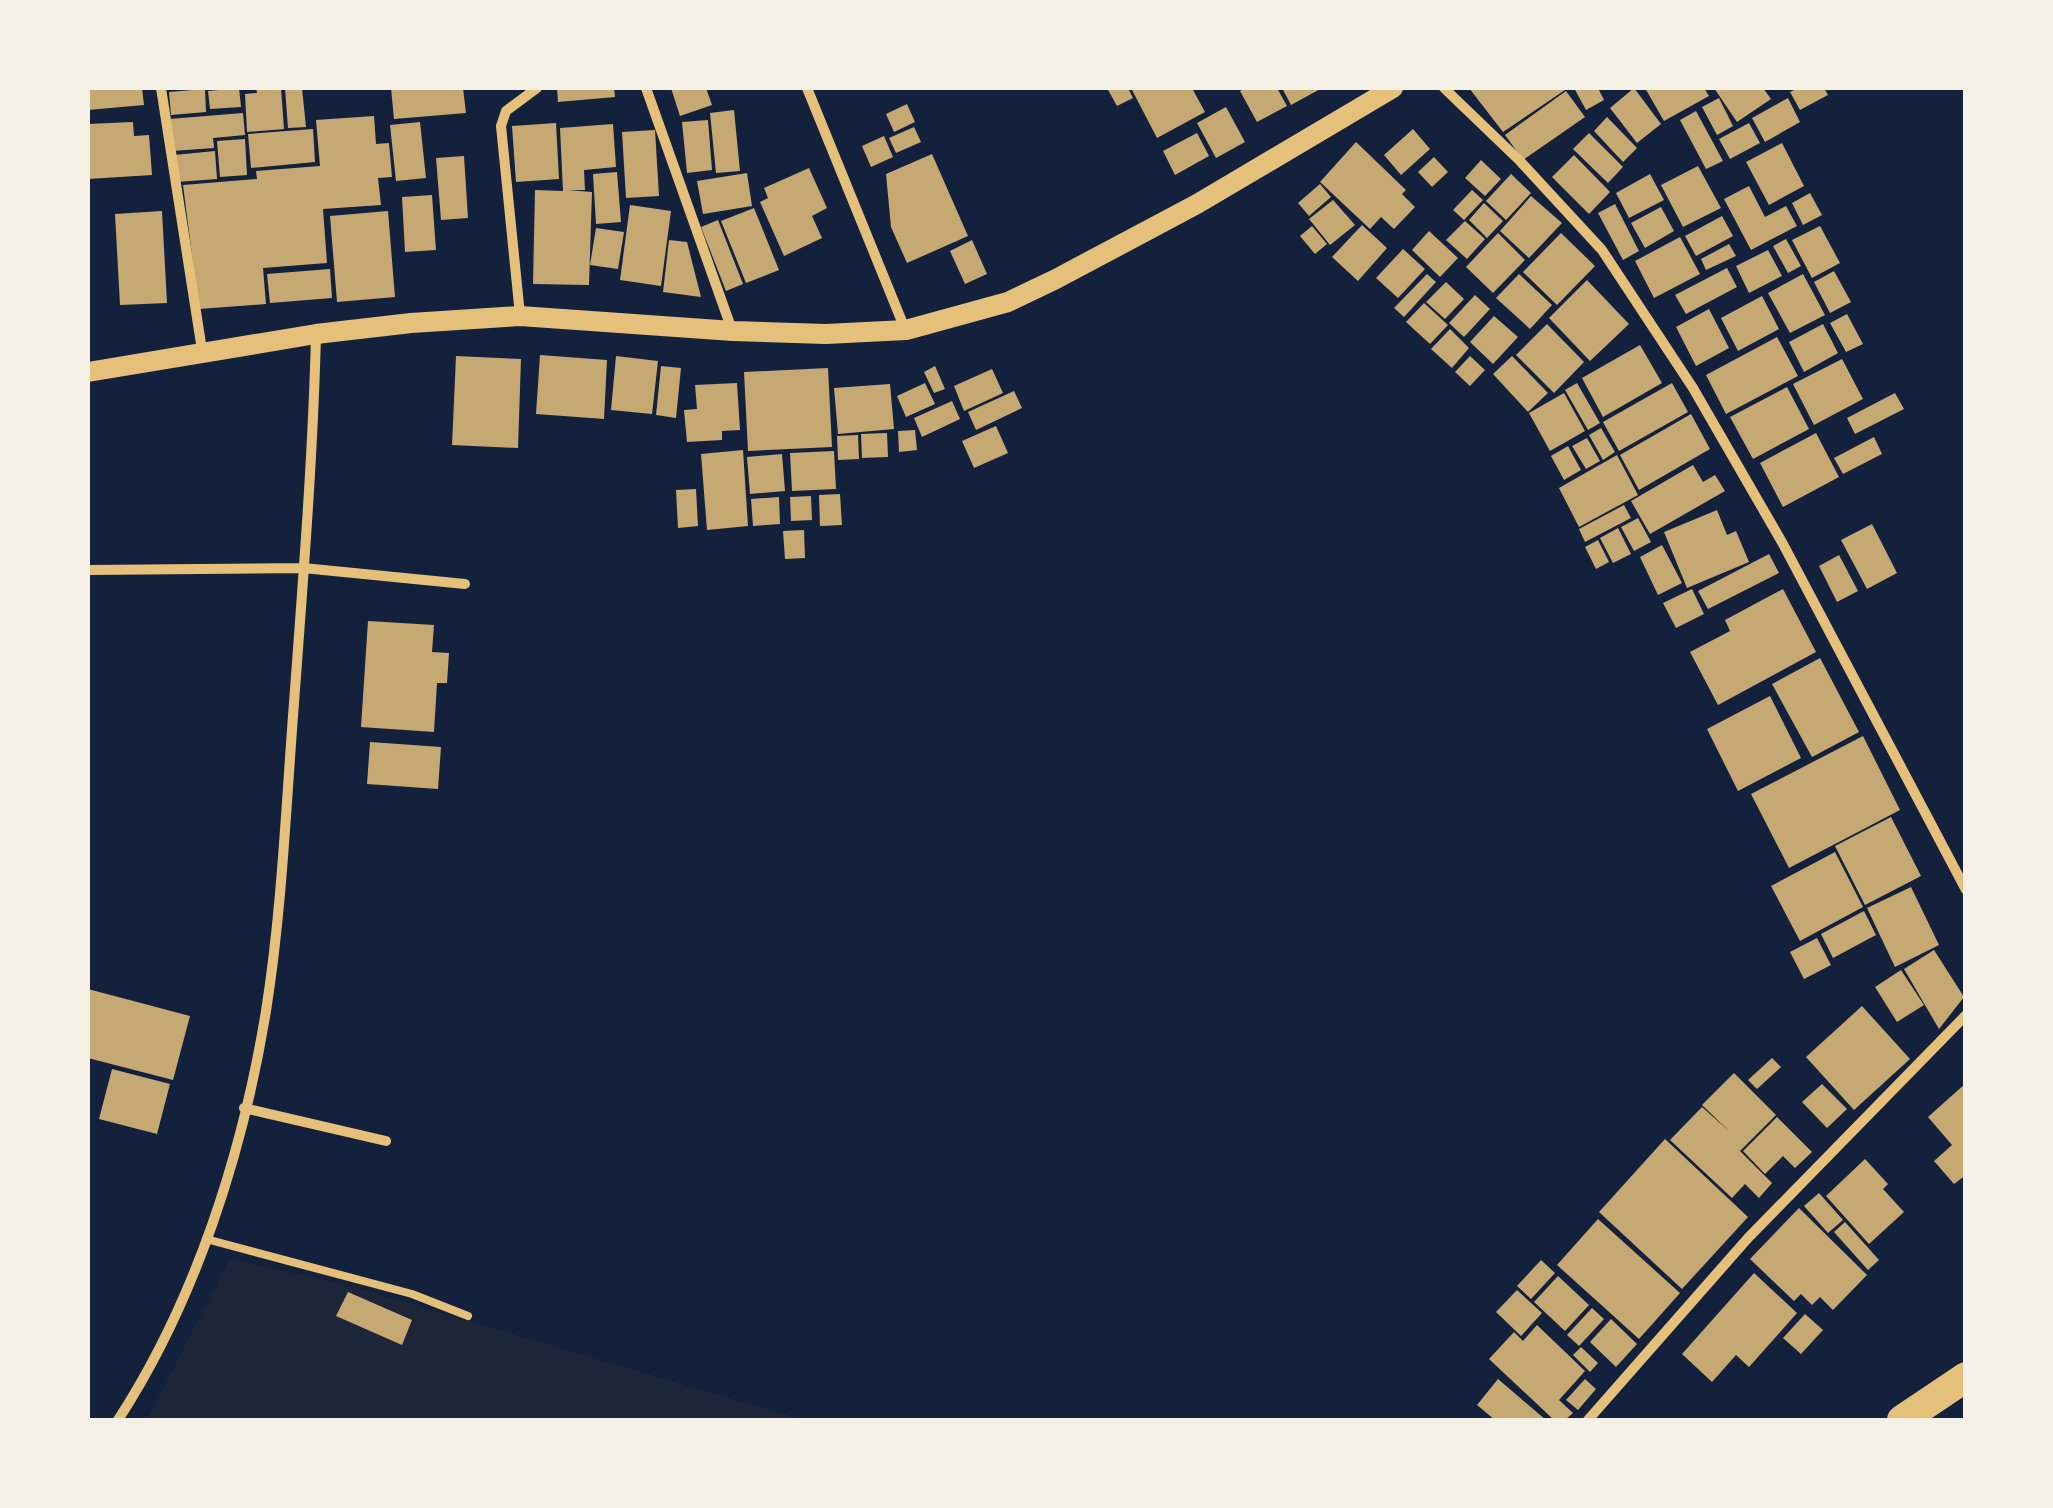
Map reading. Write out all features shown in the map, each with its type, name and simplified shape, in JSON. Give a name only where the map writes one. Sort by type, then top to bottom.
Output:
[{"type":"highway","points":[[1902,1420],[1966,1376]]},
{"type":"main road","points":[[88,372],[316,334],[411,322],[520,316],[732,331],[826,334],[906,330],[1008,302],[1056,279],[1197,204],[1393,88]]},
{"type":"street","points":[[161,88],[202,350]]},
{"type":"street","points":[[520,316],[501,126],[506,111],[536,88]]},
{"type":"street","points":[[646,88],[732,331]]},
{"type":"street","points":[[806,88],[906,330]]},
{"type":"street","points":[[1444,88],[1520,160],[1602,250],[1693,388],[1783,544],[1966,890]]},
{"type":"street","points":[[118,1420],[145,1379],[206,1239],[244,1108],[266,1012],[276,930],[303,568],[316,334]]},
{"type":"street","points":[[88,570],[303,568],[465,584]]},
{"type":"street","points":[[1588,1420],[1748,1238],[1966,1016]]},
{"type":"street","points":[[244,1108],[386,1142]]},
{"type":"lane","points":[[206,1239],[412,1294],[468,1316]]},
{"type":"shaded area","points":[[230,1258],[360,1289],[803,1420],[147,1420]]},
{"type":"building","points":[[88,88],[142,88],[144,105],[88,110]]},
{"type":"building","points":[[239,88],[241,107],[210,109],[208,91]]},
{"type":"building","points":[[256,88],[281,88],[284,129],[247,132],[245,94],[257,93]]},
{"type":"building","points":[[285,88],[302,88],[306,127],[288,128]]},
{"type":"building","points":[[391,88],[463,88],[466,113],[394,119]]},
{"type":"building","points":[[557,88],[614,88],[615,97],[558,102]]},
{"type":"building","points":[[671,88],[706,88],[712,105],[680,116]]},
{"type":"building","points":[[1107,88],[1128,88],[1133,98],[1117,106]]},
{"type":"building","points":[[1131,88],[1192,88],[1205,112],[1157,138]]},
{"type":"building","points":[[1277,88],[1287,106],[1257,122],[1240,91]]},
{"type":"building","points":[[1282,88],[1322,88],[1291,105]]},
{"type":"building","points":[[1469,88],[1568,88],[1503,132]]},
{"type":"building","points":[[1574,88],[1598,88],[1604,100],[1586,110]]},
{"type":"building","points":[[1634,88],[1661,124],[1637,143],[1610,108]]},
{"type":"building","points":[[1645,88],[1704,88],[1709,96],[1664,121]]},
{"type":"building","points":[[1714,88],[1763,88],[1771,99],[1737,122]]},
{"type":"building","points":[[1798,88],[1824,88],[1828,95],[1800,110],[1790,92]]},
{"type":"building","points":[[205,89],[206,112],[171,115],[169,92]]},
{"type":"building","points":[[1566,91],[1585,117],[1523,160],[1505,135]]},
{"type":"building","points":[[1719,98],[1733,126],[1717,135],[1702,107]]},
{"type":"building","points":[[1788,98],[1800,122],[1765,142],[1752,118]]},
{"type":"building","points":[[907,104],[915,122],[894,132],[886,114]]},
{"type":"building","points":[[1226,107],[1245,142],[1216,158],[1197,123]]},
{"type":"building","points":[[734,110],[740,171],[716,173],[710,113]]},
{"type":"building","points":[[1696,111],[1723,161],[1706,169],[1680,120]]},
{"type":"building","points":[[243,113],[245,135],[213,138],[214,148],[172,151],[169,119]]},
{"type":"building","points":[[374,116],[376,144],[389,143],[392,177],[378,178],[381,205],[323,209],[327,263],[263,268],[266,304],[199,309],[183,185],[257,179],[256,171],[320,166],[316,120]]},
{"type":"building","points":[[1607,117],[1637,148],[1623,162],[1594,131]]},
{"type":"building","points":[[708,120],[712,170],[687,173],[682,122]]},
{"type":"building","points":[[133,122],[134,136],[149,135],[152,175],[88,179],[88,124]]},
{"type":"building","points":[[420,122],[426,178],[396,181],[390,125]]},
{"type":"building","points":[[556,123],[559,179],[516,182],[512,126]]},
{"type":"building","points":[[1749,123],[1760,143],[1730,159],[1719,139]]},
{"type":"building","points":[[613,124],[616,167],[584,170],[585,190],[568,190],[592,192],[589,285],[533,284],[535,190],[563,191],[560,128]]},
{"type":"building","points":[[914,127],[921,142],[896,153],[889,138]]},
{"type":"building","points":[[313,129],[315,162],[251,168],[248,134]]},
{"type":"building","points":[[1413,129],[1430,149],[1401,175],[1384,155]]},
{"type":"building","points":[[655,130],[659,196],[626,198],[622,132]]},
{"type":"building","points":[[1197,133],[1209,156],[1175,175],[1163,151]]},
{"type":"building","points":[[1589,133],[1623,167],[1608,183],[1573,149]]},
{"type":"building","points":[[884,136],[893,157],[871,167],[862,146]]},
{"type":"building","points":[[245,139],[247,175],[220,177],[217,141]]},
{"type":"building","points":[[1356,142],[1406,190],[1402,194],[1415,207],[1394,229],[1381,217],[1370,229],[1320,182]]},
{"type":"building","points":[[1782,143],[1804,186],[1769,205],[1746,162]]},
{"type":"building","points":[[215,151],[217,179],[176,182],[174,155]]},
{"type":"building","points":[[932,154],[968,236],[907,263],[891,227],[886,174]]},
{"type":"building","points":[[1574,155],[1610,192],[1589,214],[1552,177]]},
{"type":"building","points":[[464,156],[468,218],[441,220],[436,158]]},
{"type":"building","points":[[1434,157],[1448,172],[1432,187],[1418,172]]},
{"type":"building","points":[[1481,160],[1501,179],[1485,196],[1465,178]]},
{"type":"building","points":[[1698,166],[1721,208],[1683,227],[1661,185]]},
{"type":"building","points":[[809,168],[827,208],[812,216],[822,238],[784,256],[760,202],[768,198],[764,188]]},
{"type":"building","points":[[617,172],[621,222],[596,224],[593,174]]},
{"type":"building","points":[[747,173],[752,206],[703,214],[697,181]]},
{"type":"building","points":[[1511,174],[1531,193],[1506,220],[1486,201]]},
{"type":"building","points":[[1650,174],[1664,200],[1629,218],[1616,193]]},
{"type":"building","points":[[1320,184],[1331,197],[1309,216],[1298,203]]},
{"type":"building","points":[[1749,186],[1765,217],[1786,206],[1797,226],[1751,250],[1724,199]]},
{"type":"building","points":[[1472,190],[1483,200],[1464,220],[1453,210]]},
{"type":"building","points":[[1810,193],[1822,215],[1803,225],[1792,203]]},
{"type":"building","points":[[432,195],[436,250],[405,252],[402,197]]},
{"type":"building","points":[[1531,196],[1562,223],[1529,258],[1500,231]]},
{"type":"building","points":[[1333,200],[1355,225],[1330,245],[1309,219]]},
{"type":"building","points":[[1484,203],[1503,221],[1487,238],[1469,220]]},
{"type":"building","points":[[1615,204],[1639,251],[1623,260],[1598,213]]},
{"type":"building","points":[[630,205],[671,211],[661,286],[620,280]]},
{"type":"building","points":[[1661,207],[1674,231],[1645,248],[1631,223]]},
{"type":"building","points":[[754,208],[779,270],[746,283],[721,221]]},
{"type":"building","points":[[162,211],[167,303],[120,305],[115,214]]},
{"type":"building","points":[[388,211],[395,297],[337,302],[330,216]]},
{"type":"building","points":[[1722,216],[1733,236],[1696,256],[1685,236]]},
{"type":"building","points":[[718,220],[743,284],[726,291],[701,227]]},
{"type":"building","points":[[1465,221],[1485,239],[1467,259],[1446,240]]},
{"type":"building","points":[[1362,225],[1387,248],[1358,281],[1332,257]]},
{"type":"building","points":[[1312,226],[1327,244],[1315,254],[1300,236]]},
{"type":"building","points":[[1820,226],[1840,263],[1812,278],[1792,240]]},
{"type":"building","points":[[596,228],[624,232],[618,269],[590,265]]},
{"type":"building","points":[[1429,231],[1458,258],[1440,277],[1412,250]]},
{"type":"building","points":[[1498,233],[1525,260],[1493,293],[1466,267]]},
{"type":"building","points":[[1561,233],[1595,266],[1557,305],[1523,272]]},
{"type":"building","points":[[1680,237],[1700,274],[1654,298],[1635,261]]},
{"type":"building","points":[[1786,239],[1801,266],[1788,273],[1773,246]]},
{"type":"building","points":[[669,240],[687,242],[701,297],[663,292]]},
{"type":"building","points":[[972,240],[987,274],[965,284],[950,251]]},
{"type":"building","points":[[1729,244],[1736,256],[1706,270],[1701,259]]},
{"type":"building","points":[[1403,249],[1425,269],[1398,298],[1376,278]]},
{"type":"building","points":[[1768,250],[1782,276],[1749,293],[1736,266]]},
{"type":"building","points":[[1727,268],[1737,287],[1686,314],[1675,295]]},
{"type":"building","points":[[330,269],[332,298],[270,303],[267,274]]},
{"type":"building","points":[[1834,271],[1851,302],[1830,313],[1814,282]]},
{"type":"building","points":[[1427,274],[1436,282],[1404,317],[1394,308]]},
{"type":"building","points":[[1519,274],[1552,305],[1530,329],[1496,298]]},
{"type":"building","points":[[1803,274],[1825,315],[1790,333],[1768,293]]},
{"type":"building","points":[[1587,280],[1629,324],[1590,361],[1549,318]]},
{"type":"building","points":[[1446,282],[1464,299],[1445,319],[1426,302]]},
{"type":"building","points":[[1475,295],[1490,309],[1464,337],[1449,323]]},
{"type":"building","points":[[1762,296],[1779,329],[1738,351],[1721,318]]},
{"type":"building","points":[[1424,303],[1448,325],[1430,344],[1406,322]]},
{"type":"building","points":[[1709,309],[1729,348],[1696,366],[1676,327]]},
{"type":"building","points":[[1847,314],[1863,344],[1846,352],[1830,323]]},
{"type":"building","points":[[1494,316],[1518,337],[1493,364],[1470,342]]},
{"type":"building","points":[[1547,324],[1584,362],[1554,393],[1516,355]]},
{"type":"building","points":[[1823,324],[1838,353],[1804,372],[1789,342]]},
{"type":"building","points":[[1450,329],[1469,348],[1452,368],[1431,349]]},
{"type":"building","points":[[1777,337],[1798,376],[1726,414],[1706,375]]},
{"type":"building","points":[[1640,345],[1662,383],[1603,417],[1582,378]]},
{"type":"building","points":[[540,355],[607,360],[604,419],[536,414]]},
{"type":"building","points":[[456,356],[521,359],[518,448],[452,445]]},
{"type":"building","points":[[616,356],[658,361],[652,414],[611,410]]},
{"type":"building","points":[[1470,356],[1485,370],[1470,386],[1455,372]]},
{"type":"building","points":[[1512,356],[1548,393],[1528,412],[1493,374]]},
{"type":"building","points":[[1842,359],[1863,399],[1814,425],[1793,384]]},
{"type":"building","points":[[661,366],[681,368],[676,418],[656,415]]},
{"type":"building","points":[[935,366],[945,389],[934,393],[924,372]]},
{"type":"building","points":[[828,368],[832,447],[748,451],[744,372]]},
{"type":"building","points":[[992,369],[1003,393],[964,411],[954,386]]},
{"type":"building","points":[[737,383],[740,430],[722,431],[722,440],[687,442],[684,410],[697,409],[695,385]]},
{"type":"building","points":[[925,383],[935,404],[906,417],[897,396]]},
{"type":"building","points":[[1577,383],[1600,423],[1588,430],[1565,390]]},
{"type":"building","points":[[1672,383],[1688,412],[1619,451],[1603,422]]},
{"type":"building","points":[[890,384],[894,429],[838,434],[834,388]]},
{"type":"building","points":[[1787,387],[1809,429],[1753,459],[1730,417]]},
{"type":"building","points":[[1014,391],[1022,408],[976,430],[968,412]]},
{"type":"building","points":[[1564,393],[1585,431],[1550,451],[1529,413]]},
{"type":"building","points":[[1895,393],[1904,409],[1855,434],[1847,418]]},
{"type":"building","points":[[952,401],[960,419],[922,437],[914,418]]},
{"type":"building","points":[[1691,414],[1710,449],[1639,490],[1620,455]]},
{"type":"building","points":[[996,426],[1008,453],[974,468],[962,441]]},
{"type":"building","points":[[1601,428],[1615,452],[1603,460],[1589,435]]},
{"type":"building","points":[[915,430],[917,450],[899,452],[898,431]]},
{"type":"building","points":[[887,433],[888,457],[862,458],[861,434]]},
{"type":"building","points":[[1816,433],[1839,477],[1783,507],[1760,463]]},
{"type":"building","points":[[858,435],[859,459],[838,460],[837,436]]},
{"type":"building","points":[[1874,437],[1882,454],[1843,474],[1834,458]]},
{"type":"building","points":[[1587,438],[1600,461],[1586,469],[1572,446]]},
{"type":"building","points":[[1568,446],[1581,470],[1564,480],[1551,456]]},
{"type":"building","points":[[743,450],[748,526],[707,530],[701,454]]},
{"type":"building","points":[[834,451],[836,489],[792,491],[790,453]]},
{"type":"building","points":[[782,454],[785,491],[750,494],[747,457]]},
{"type":"building","points":[[1617,455],[1638,495],[1579,527],[1559,488]]},
{"type":"building","points":[[1693,465],[1703,482],[1715,475],[1725,491],[1650,534],[1631,501]]},
{"type":"building","points":[[696,489],[698,526],[678,528],[676,490]]},
{"type":"building","points":[[840,494],[842,525],[820,526],[819,495]]},
{"type":"building","points":[[811,496],[812,520],[791,521],[790,497]]},
{"type":"building","points":[[779,497],[780,524],[753,526],[751,499]]},
{"type":"building","points":[[1624,505],[1631,518],[1585,542],[1579,529]]},
{"type":"building","points":[[1717,510],[1727,535],[1736,531],[1749,562],[1687,588],[1664,532]]},
{"type":"building","points":[[1638,518],[1651,542],[1634,551],[1621,527]]},
{"type":"building","points":[[1872,524],[1897,573],[1867,589],[1841,540]]},
{"type":"building","points":[[1618,528],[1631,554],[1613,563],[1600,538]]},
{"type":"building","points":[[804,530],[805,558],[785,559],[783,531]]},
{"type":"building","points":[[1598,540],[1609,562],[1596,569],[1585,547]]},
{"type":"building","points":[[1662,545],[1682,583],[1658,595],[1640,557]]},
{"type":"building","points":[[1769,554],[1779,573],[1708,609],[1698,591]]},
{"type":"building","points":[[1839,555],[1858,591],[1837,602],[1819,566]]},
{"type":"building","points":[[1692,589],[1704,614],[1676,628],[1663,603]]},
{"type":"building","points":[[1783,589],[1816,652],[1718,705],[1690,652],[1730,631],[1725,620]]},
{"type":"building","points":[[368,621],[434,625],[432,652],[449,653],[447,683],[437,683],[434,732],[361,727]]},
{"type":"building","points":[[1820,658],[1859,732],[1812,757],[1772,684]]},
{"type":"building","points":[[1770,696],[1801,758],[1738,791],[1707,729]]},
{"type":"building","points":[[1863,736],[1900,810],[1789,868],[1751,794]]},
{"type":"building","points":[[370,742],[441,747],[438,789],[367,784]]},
{"type":"building","points":[[1891,817],[1921,876],[1865,905],[1835,846]]},
{"type":"building","points":[[1835,852],[1863,907],[1800,941],[1771,886]]},
{"type":"building","points":[[1911,887],[1939,945],[1895,967],[1867,908]]},
{"type":"building","points":[[1864,911],[1876,935],[1833,958],[1821,934]]},
{"type":"building","points":[[1817,938],[1831,965],[1804,979],[1790,952]]},
{"type":"building","points":[[1934,950],[1964,997],[1939,1029],[1904,969]]},
{"type":"building","points":[[1901,970],[1924,1005],[1897,1022],[1875,987]]},
{"type":"building","points":[[88,989],[190,1016],[173,1080],[88,1058]]},
{"type":"building","points":[[1862,1006],[1910,1059],[1854,1110],[1806,1057]]},
{"type":"building","points":[[1772,1058],[1781,1067],[1757,1089],[1748,1080]]},
{"type":"building","points":[[112,1069],[170,1084],[157,1134],[99,1119]]},
{"type":"building","points":[[1734,1073],[1776,1115],[1740,1151],[1772,1183],[1759,1198],[1745,1184],[1732,1198],[1670,1140],[1702,1107],[1730,1132],[1702,1105]]},
{"type":"building","points":[[1966,1083],[1966,1175],[1954,1184],[1934,1161],[1952,1145],[1928,1117]]},
{"type":"building","points":[[1822,1084],[1847,1109],[1827,1128],[1802,1102]]},
{"type":"building","points":[[1777,1117],[1812,1152],[1795,1168],[1783,1156],[1765,1174],[1743,1151]]},
{"type":"building","points":[[1665,1139],[1748,1217],[1682,1289],[1599,1212]]},
{"type":"building","points":[[1865,1159],[1888,1184],[1883,1189],[1904,1212],[1869,1244],[1826,1196]]},
{"type":"building","points":[[1819,1193],[1843,1220],[1828,1233],[1804,1206]]},
{"type":"building","points":[[1799,1208],[1867,1275],[1833,1310],[1820,1297],[1812,1305],[1801,1294],[1794,1301],[1750,1259]]},
{"type":"building","points":[[1598,1219],[1680,1293],[1639,1339],[1557,1265]]},
{"type":"building","points":[[1845,1222],[1879,1260],[1868,1270],[1834,1232]]},
{"type":"building","points":[[1541,1260],[1555,1273],[1531,1299],[1517,1286]]},
{"type":"building","points":[[1754,1273],[1797,1313],[1749,1367],[1736,1355],[1712,1382],[1682,1354]]},
{"type":"building","points":[[1558,1276],[1589,1305],[1565,1331],[1534,1302]]},
{"type":"building","points":[[1517,1290],[1542,1313],[1521,1336],[1496,1312]]},
{"type":"building","points":[[348,1292],[412,1320],[402,1345],[336,1316]]},
{"type":"building","points":[[1592,1308],[1604,1319],[1579,1346],[1567,1335]]},
{"type":"building","points":[[1805,1314],[1823,1330],[1801,1354],[1783,1338]]},
{"type":"building","points":[[1611,1319],[1637,1344],[1616,1367],[1590,1342]]},
{"type":"building","points":[[1537,1325],[1585,1371],[1559,1400],[1573,1413],[1565,1420],[1554,1420],[1489,1359],[1514,1332],[1523,1341]]},
{"type":"building","points":[[1581,1347],[1598,1363],[1590,1372],[1573,1355]]},
{"type":"building","points":[[1498,1379],[1546,1420],[1495,1420],[1477,1405]]},
{"type":"building","points":[[1585,1379],[1596,1389],[1578,1410],[1566,1400]]}]
